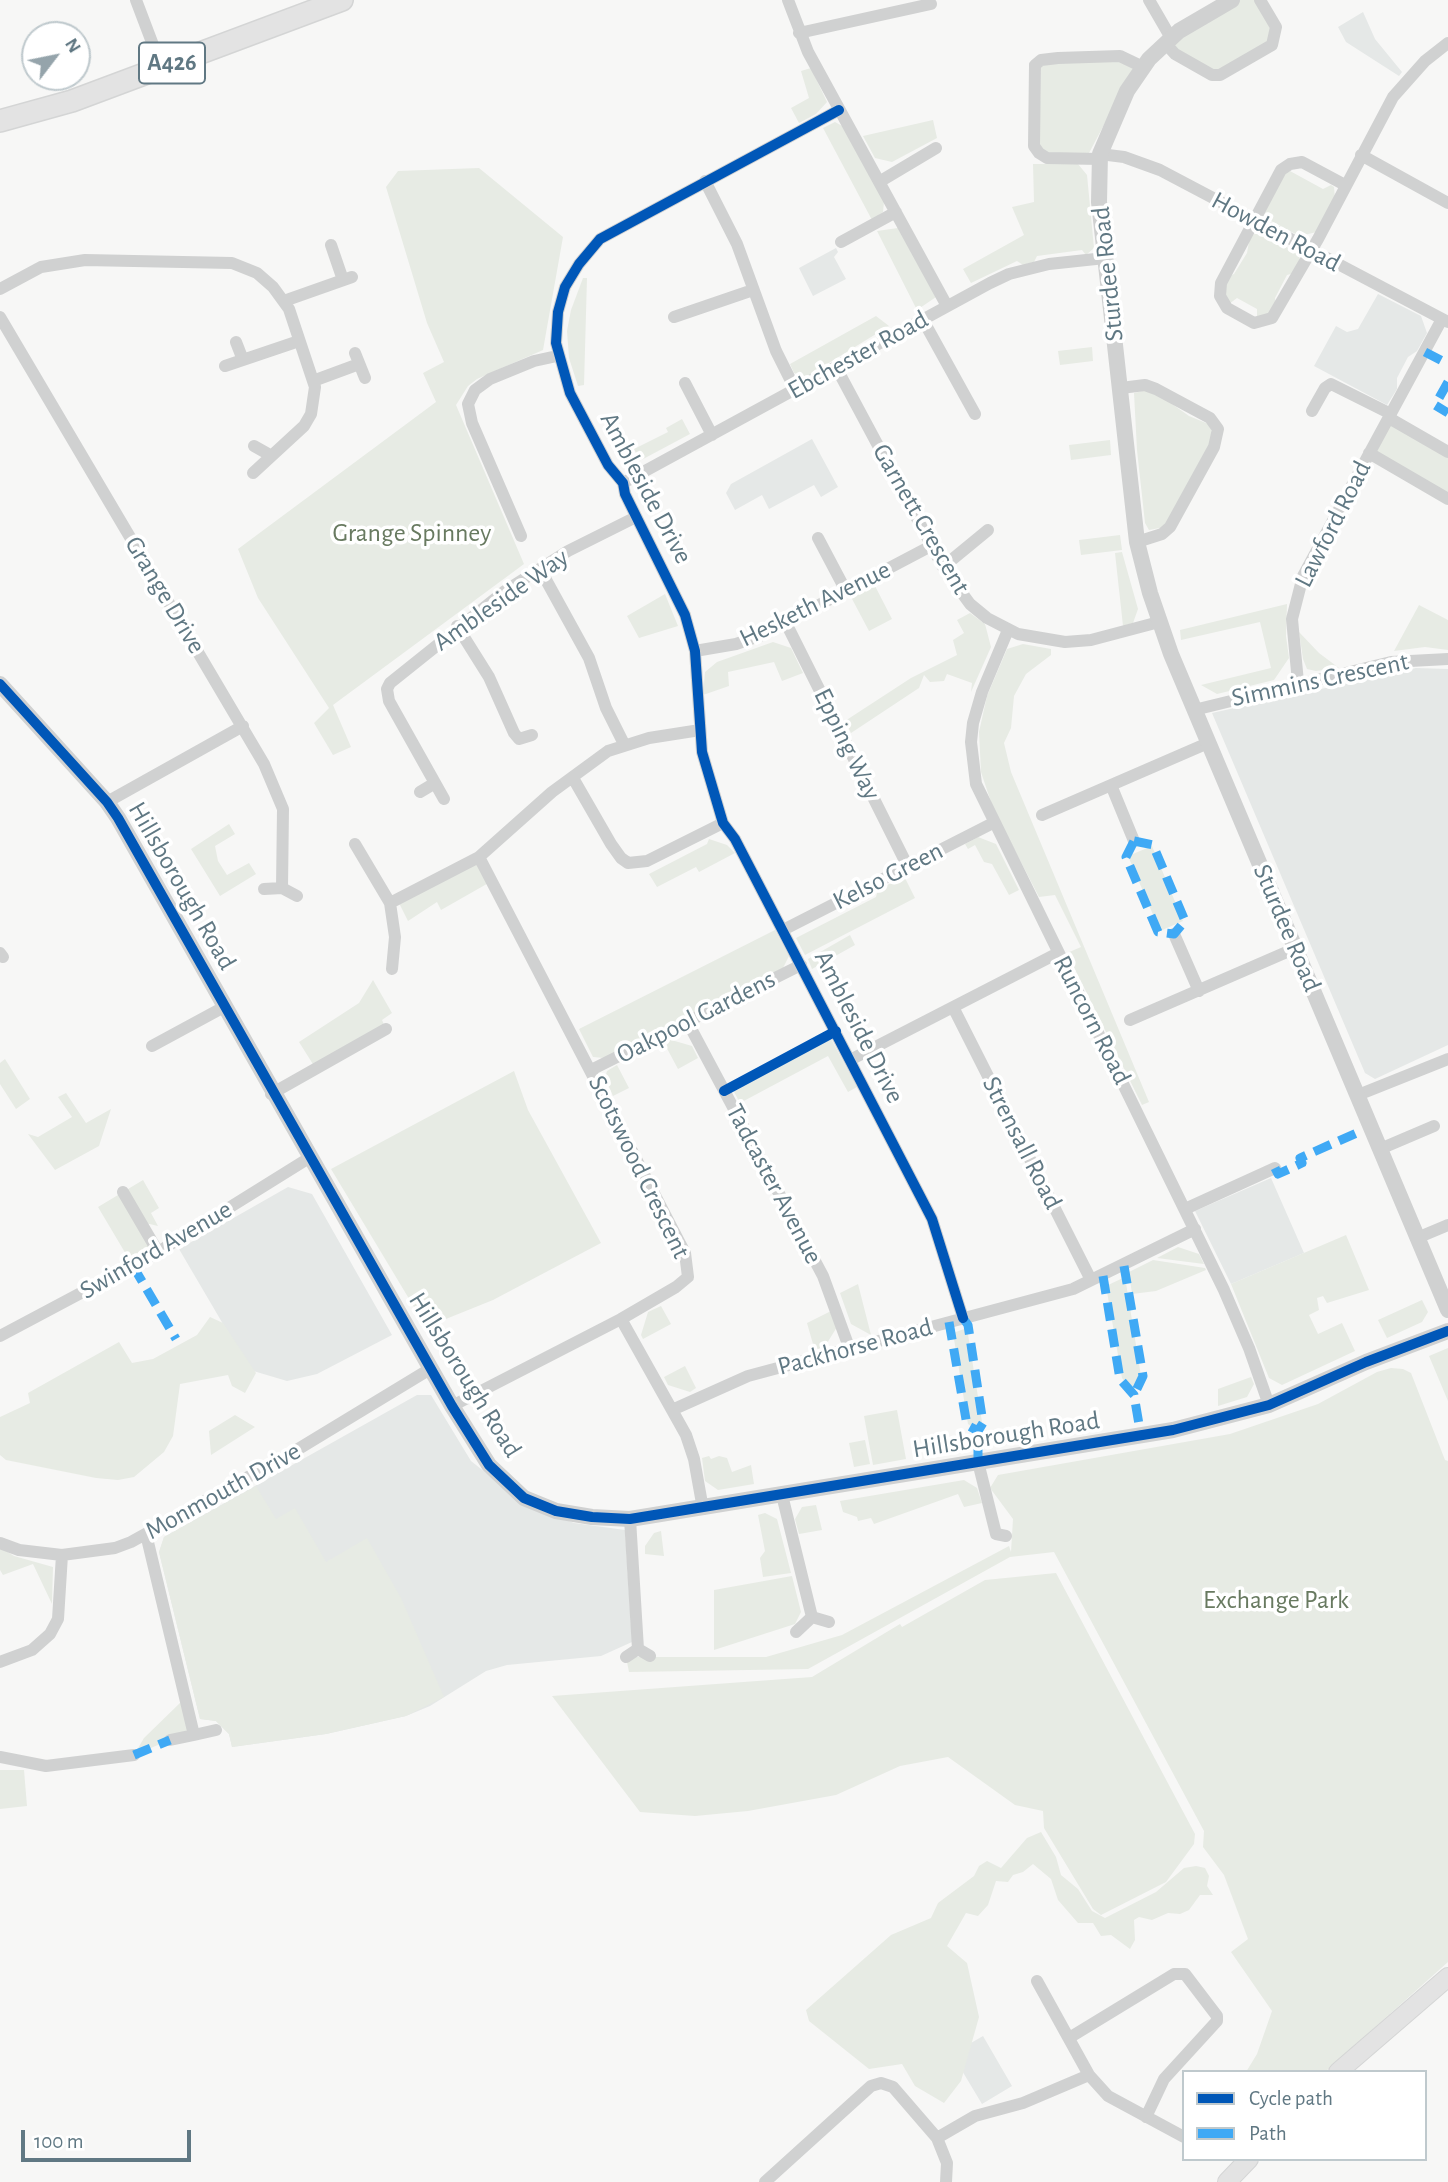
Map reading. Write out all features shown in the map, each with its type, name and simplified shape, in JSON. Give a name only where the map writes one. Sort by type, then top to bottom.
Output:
[{"type":"main road","name":"A426","points":[[0,121],[72,101],[342,0]]},
{"type":"main road","points":[[1340,2070],[1448,1977]]},
{"type":"main road","points":[[1227,2182],[1240,2162]]},
{"type":"street","points":[[136,0],[161,66]]},
{"type":"street","points":[[788,0],[799,33],[839,110],[947,306]]},
{"type":"street","points":[[1149,0],[1175,54],[1212,75],[1220,75],[1272,45],[1276,27],[1260,0]]},
{"type":"street","name":"Sturdee Road","points":[[1232,0],[1168,41],[1143,67],[1127,91],[1100,157],[1098,179],[1105,258],[1137,542],[1159,622],[1194,710],[1448,1310]]},
{"type":"street","points":[[799,33],[931,4]]},
{"type":"street","points":[[1345,184],[1302,162],[1290,164],[1281,170],[1219,290],[1227,308],[1254,323],[1272,318],[1393,97],[1425,61],[1448,43]]},
{"type":"street","points":[[1100,157],[1047,158],[1034,146],[1035,65],[1041,60],[1058,58],[1120,56],[1143,67]]},
{"type":"street","name":"Ambleside Drive","points":[[839,110],[611,232],[592,247],[571,274],[561,299],[556,329],[557,356],[570,393],[608,466],[623,483],[636,517],[673,586],[685,615],[695,651],[705,767],[723,823],[735,839],[932,1219],[962,1318]]},
{"type":"street","points":[[879,182],[936,148]]},
{"type":"street","points":[[1361,155],[1448,203]]},
{"type":"street","name":"Howden Road","points":[[1100,157],[1124,157],[1160,170],[1445,321]]},
{"type":"street","points":[[705,181],[730,228],[795,389]]},
{"type":"street","points":[[841,242],[896,212]]},
{"type":"street","points":[[285,301],[348,279],[331,245]]},
{"type":"street","name":"Ebchester Road","points":[[623,483],[1009,274],[1049,264],[1105,258]]},
{"type":"street","points":[[0,289],[41,267],[58,262],[232,263],[250,270],[271,285],[285,301],[313,381],[315,398],[311,414],[303,426],[253,473]]},
{"type":"street","points":[[681,299],[680,315],[753,290]]},
{"type":"street","name":"Grange Drive","points":[[0,317],[243,726],[283,809],[282,888]]},
{"type":"street","points":[[923,320],[975,414]]},
{"type":"street","name":"Lawford Road","points":[[1298,682],[1292,640],[1298,590],[1310,559],[1445,321]]},
{"type":"street","points":[[225,366],[299,341]]},
{"type":"street","points":[[236,342],[243,360]]},
{"type":"street","points":[[521,536],[472,423],[468,404],[475,390],[490,379],[534,361],[557,356]]},
{"type":"street","points":[[313,381],[357,358],[365,378]]},
{"type":"street","name":"Garnett Crescent","points":[[836,367],[943,567],[970,604],[986,618],[1008,630],[1045,640],[1065,642],[1091,640],[1159,622]]},
{"type":"street","points":[[685,383],[712,435]]},
{"type":"street","points":[[1312,411],[1325,388],[1331,384],[1448,452]]},
{"type":"street","points":[[1121,388],[1145,385],[1156,389],[1210,418],[1218,429],[1214,447],[1170,527],[1162,534],[1137,542]]},
{"type":"street","points":[[254,446],[270,455]]},
{"type":"street","points":[[1369,453],[1448,499]]},
{"type":"street","name":"Ambleside Way","points":[[435,783],[389,701],[387,689],[390,683],[457,626],[540,569],[636,517]]},
{"type":"street","points":[[943,567],[988,530]]},
{"type":"street","points":[[818,538],[846,590]]},
{"type":"street","name":"Hesketh Avenue","points":[[695,651],[736,644],[786,623],[931,545]]},
{"type":"street","points":[[540,569],[589,659],[606,708],[624,744]]},
{"type":"street","name":"Epping Way","points":[[786,623],[907,865]]},
{"type":"street","points":[[457,626],[489,677],[510,726],[522,741]]},
{"type":"street","name":"Runcorn Road","points":[[1008,630],[977,705],[971,742],[976,784],[1195,1229],[1249,1348],[1269,1405]]},
{"type":"street","name":"Simmins Crescent","points":[[1194,710],[1298,682],[1391,662],[1448,659]]},
{"type":"street","name":"Hillsborough Road","points":[[0,684],[107,802],[271,1094],[452,1406],[489,1465],[524,1498],[556,1511],[631,1519],[1193,1426],[1269,1405],[1366,1362],[1448,1331]]},
{"type":"street","points":[[107,802],[243,726]]},
{"type":"street","points":[[390,903],[479,857],[552,792],[596,758],[624,744],[700,730]]},
{"type":"street","points":[[1042,816],[1209,743]]},
{"type":"street","points":[[573,778],[611,844],[628,863],[647,861],[723,823]]},
{"type":"street","points":[[420,792],[435,783],[444,799]]},
{"type":"street","points":[[1111,785],[1134,841]]},
{"type":"street","name":"Kelso Green","points":[[783,930],[993,823]]},
{"type":"street","points":[[355,845],[390,903],[395,937],[392,969]]},
{"type":"street","name":"Scotswood Crescent","points":[[452,1406],[621,1319],[688,1277],[688,1264],[591,1070],[479,857]]},
{"type":"street","points":[[264,889],[282,888],[297,896]]},
{"type":"street","points":[[1174,934],[1199,990]]},
{"type":"street","points":[[1130,1020],[1296,948]]},
{"type":"street","points":[[850,1060],[1058,953]]},
{"type":"street","name":"Oakpool Gardens","points":[[591,1070],[801,965]]},
{"type":"street","points":[[152,1046],[224,1007]]},
{"type":"street","name":"Strensall Road","points":[[953,1007],[1091,1280]]},
{"type":"street","name":"Tadcaster Avenue","points":[[688,1021],[823,1276],[850,1350]]},
{"type":"street","points":[[271,1094],[386,1029]]},
{"type":"street","points":[[1358,1095],[1448,1059]]},
{"type":"street","points":[[1380,1149],[1434,1126]]},
{"type":"street","name":"Swinford Avenue","points":[[0,1336],[158,1252],[309,1158]]},
{"type":"street","points":[[1185,1209],[1275,1168]]},
{"type":"street","points":[[123,1192],[158,1252]]},
{"type":"street","points":[[1417,1238],[1448,1225]]},
{"type":"street","name":"Packhorse Road","points":[[672,1410],[748,1376],[1056,1295],[1195,1229]]},
{"type":"street","points":[[621,1319],[672,1410],[694,1459],[703,1509]]},
{"type":"street","name":"Monmouth Drive","points":[[0,1543],[19,1550],[62,1555],[115,1548],[146,1534],[295,1451],[430,1369]]},
{"type":"street","points":[[978,1462],[997,1538]]},
{"type":"street","points":[[782,1495],[812,1617]]},
{"type":"street","points":[[631,1519],[638,1649]]},
{"type":"street","points":[[146,1534],[194,1735]]},
{"type":"street","points":[[0,1662],[32,1650],[50,1634],[58,1619],[62,1555]]},
{"type":"street","points":[[812,1617],[829,1622]]},
{"type":"street","points":[[796,1632],[812,1617]]},
{"type":"street","points":[[638,1649],[650,1656]]},
{"type":"street","points":[[626,1657],[638,1649]]},
{"type":"street","points":[[170,1740],[216,1730]]},
{"type":"street","points":[[0,1757],[46,1766],[134,1755]]},
{"type":"street","points":[[1069,2038],[1174,1974],[1185,1974],[1217,2016],[1217,2021],[1164,2079],[1146,2117]]},
{"type":"street","points":[[1037,1981],[1089,2075],[1108,2096],[1182,2136]]},
{"type":"street","points":[[937,2138],[975,2116],[1023,2103],[1089,2075]]},
{"type":"street","points":[[765,2182],[871,2086],[881,2083],[893,2087],[937,2138],[947,2163],[946,2182]]},
{"type":"shaded area","points":[[1363,12],[1375,39],[1402,72],[1399,76],[1346,42],[1338,27]]},
{"type":"shaded area","points":[[836,248],[838,252],[834,257],[846,279],[813,296],[799,268]]},
{"type":"shaded area","points":[[1378,294],[1421,316],[1427,333],[1417,351],[1408,357],[1397,378],[1397,389],[1387,405],[1314,366],[1336,326],[1347,332],[1358,329]]},
{"type":"shaded area","points":[[812,439],[838,487],[821,497],[814,485],[769,509],[762,495],[735,510],[726,493],[731,484]]},
{"type":"shaded area","points":[[1416,668],[1448,669],[1448,1045],[1375,1079],[1365,1073],[1212,713]]},
{"type":"shaded area","points":[[1271,1178],[1304,1253],[1231,1284],[1195,1211]]},
{"type":"shaded area","points":[[288,1187],[312,1194],[392,1335],[317,1374],[287,1381],[250,1370],[179,1249]]},
{"type":"shaded area","points":[[417,1395],[431,1395],[471,1461],[524,1503],[574,1523],[625,1530],[632,1642],[601,1656],[507,1665],[486,1671],[430,1706],[406,1716],[326,1734],[232,1747],[229,1734],[216,1721],[200,1719],[159,1552],[164,1537]]},
{"type":"shaded area","points":[[983,2036],[1012,2086],[982,2104],[952,2054]]},
{"type":"green space","points":[[1233,0],[1260,0],[1275,37],[1220,75],[1175,54],[1171,38]]},
{"type":"green space","points":[[1103,57],[1143,67],[1114,106],[1089,153],[1039,153],[1041,60]]},
{"type":"green space","points":[[811,68],[827,102],[816,114],[799,123],[791,108],[809,98],[801,71]]},
{"type":"green space","points":[[933,120],[937,138],[892,162],[875,158],[863,136]]},
{"type":"green space","points":[[835,122],[844,127],[884,202],[883,212],[872,220],[823,128]]},
{"type":"green space","points":[[1033,164],[1078,164],[1087,175],[1094,248],[1086,255],[1082,250],[1037,256],[1034,262],[1023,265],[1017,261],[971,283],[963,269],[1024,235],[1012,207],[1034,202]]},
{"type":"green space","name":"Grange Spinney","points":[[479,168],[563,237],[543,350],[477,379],[468,386],[456,405],[524,564],[333,705],[351,747],[333,755],[314,723],[329,708],[258,598],[238,549],[436,402],[423,373],[444,362],[427,323],[386,187],[398,171]]},
{"type":"green space","points":[[1290,171],[1323,189],[1331,185],[1334,187],[1335,199],[1317,232],[1299,236],[1262,216],[1285,173]]},
{"type":"green space","points":[[898,228],[936,297],[917,310],[877,231]]},
{"type":"green space","points":[[1259,232],[1299,254],[1300,261],[1294,273],[1287,275],[1275,298],[1276,308],[1272,313],[1257,318],[1257,309],[1237,298],[1229,304],[1223,295],[1228,277],[1234,274],[1247,253],[1250,236]]},
{"type":"green space","points":[[583,278],[587,278],[584,385],[578,386],[569,358],[567,331],[571,310]]},
{"type":"green space","points":[[876,316],[889,326],[806,377],[794,373],[790,364]]},
{"type":"green space","points":[[1092,347],[1093,361],[1060,365],[1058,351]]},
{"type":"green space","points":[[1151,389],[1189,416],[1211,425],[1213,442],[1165,527],[1149,530],[1145,523],[1137,450],[1134,393]]},
{"type":"green space","points":[[1389,418],[1448,452],[1448,499],[1369,453]]},
{"type":"green space","points":[[682,419],[690,434],[630,466],[621,463],[637,455],[634,449],[668,432],[666,428]]},
{"type":"green space","points":[[1110,440],[1111,455],[1071,460],[1069,445]]},
{"type":"green space","points":[[1120,535],[1122,550],[1081,555],[1079,540]]},
{"type":"green space","points":[[1122,552],[1138,609],[1133,623],[1123,626],[1115,553]]},
{"type":"green space","points":[[874,584],[892,619],[869,631],[851,597]]},
{"type":"green space","points":[[665,594],[678,626],[639,638],[627,616]]},
{"type":"green space","points":[[1287,604],[1286,636],[1289,658],[1274,680],[1217,694],[1201,685],[1271,668],[1260,622],[1181,640],[1180,630]]},
{"type":"green space","points":[[1419,605],[1448,620],[1448,650],[1425,647],[1394,651]]},
{"type":"green space","points":[[970,613],[985,624],[991,647],[971,692],[972,683],[947,674],[944,681],[930,682],[924,675],[919,688],[851,733],[845,721],[911,678],[957,655],[953,640],[964,633],[957,620]]},
{"type":"green space","points":[[1299,632],[1319,653],[1339,668],[1316,671],[1307,669]]},
{"type":"green space","points":[[773,642],[791,648],[803,673],[782,681],[774,662],[728,672],[729,686],[703,695],[705,672],[717,662]]},
{"type":"green space","points":[[1023,644],[1051,649],[1051,655],[1026,674],[1014,696],[1011,728],[1004,743],[1011,772],[1149,1102],[1142,1105],[1067,953],[1081,947],[1055,895],[1039,897],[993,808],[981,772],[979,732],[987,696],[1007,649]]},
{"type":"green space","points":[[229,824],[235,834],[215,846],[218,861],[227,875],[249,863],[256,874],[220,896],[191,849]]},
{"type":"green space","points":[[978,837],[996,844],[1019,890],[1009,895],[992,864],[984,862],[975,845],[968,849],[965,844]]},
{"type":"green space","points":[[709,839],[727,845],[735,853],[699,872],[696,867],[657,887],[649,874],[707,844]]},
{"type":"green space","points":[[1152,846],[1183,921],[1160,931],[1128,856]]},
{"type":"green space","points":[[479,857],[492,881],[441,910],[437,902],[408,921],[397,899]]},
{"type":"green space","points":[[904,876],[915,898],[805,955],[796,938],[876,897],[878,890]]},
{"type":"green space","points":[[775,930],[789,956],[783,968],[604,1058],[593,1057],[579,1029]]},
{"type":"green space","points":[[850,935],[855,945],[812,969],[808,959]]},
{"type":"green space","points":[[373,980],[392,1013],[382,1020],[386,1029],[316,1069],[299,1042],[359,1003]]},
{"type":"green space","points":[[830,1037],[857,1087],[848,1092],[828,1056],[740,1103],[732,1088]]},
{"type":"green space","points":[[668,1039],[692,1046],[698,1058],[678,1069],[663,1041]]},
{"type":"green space","points":[[5,1059],[30,1099],[16,1109],[0,1084],[0,1063]]},
{"type":"green space","points":[[617,1065],[629,1088],[613,1096],[605,1078],[607,1071]]},
{"type":"green space","points":[[514,1071],[528,1110],[601,1243],[493,1300],[426,1327],[331,1169]]},
{"type":"green space","points":[[66,1093],[86,1123],[111,1109],[99,1146],[55,1170],[28,1134],[38,1137],[72,1117],[58,1097]]},
{"type":"green space","points":[[143,1180],[159,1208],[151,1213],[158,1226],[141,1222],[158,1252],[133,1266],[98,1207]]},
{"type":"green space","points":[[1346,1235],[1369,1290],[1327,1303],[1323,1296],[1317,1298],[1319,1310],[1309,1315],[1318,1334],[1342,1323],[1355,1351],[1282,1385],[1269,1378],[1231,1284]]},
{"type":"green space","points":[[1178,1247],[1199,1254],[1204,1264],[1157,1258]]},
{"type":"green space","points":[[1153,1260],[1206,1270],[1156,1291],[1132,1294],[1129,1272]]},
{"type":"green space","points":[[1125,1277],[1141,1376],[1133,1392],[1122,1378],[1106,1286]]},
{"type":"green space","points":[[858,1284],[871,1335],[851,1324],[840,1293]]},
{"type":"green space","points":[[1422,1300],[1428,1312],[1422,1322],[1387,1338],[1378,1320]]},
{"type":"green space","points":[[661,1306],[671,1324],[643,1339],[641,1335],[648,1312]]},
{"type":"green space","points":[[831,1311],[837,1327],[824,1348],[815,1351],[807,1323]]},
{"type":"green space","points":[[210,1317],[223,1323],[256,1373],[245,1393],[232,1386],[228,1375],[180,1384],[173,1436],[164,1452],[134,1477],[118,1480],[96,1478],[6,1460],[0,1455],[0,1417],[30,1403],[28,1393],[119,1342],[132,1363],[153,1359],[197,1335]]},
{"type":"green space","points":[[967,1328],[982,1422],[977,1430],[968,1424],[953,1333]]},
{"type":"green space","points":[[1448,1348],[1448,1401],[1429,1356]]},
{"type":"green space","points":[[685,1366],[696,1388],[690,1392],[668,1385],[664,1377]]},
{"type":"green space","name":"Exchange Park","points":[[1391,1368],[1411,1373],[1445,1460],[1448,1461],[1448,1962],[1327,2070],[1247,2070],[1257,2054],[1272,2011],[1231,1952],[1248,1939],[1224,1875],[1203,1847],[1204,1831],[1054,1552],[1010,1557],[808,1669],[629,1672],[626,1657],[766,1657],[842,1635],[1009,1546],[1011,1552],[1013,1519],[990,1488],[998,1475],[1230,1434],[1318,1404],[1377,1372]]},
{"type":"green space","points":[[1251,1377],[1254,1384],[1247,1397],[1218,1406],[1218,1389]]},
{"type":"green space","points":[[897,1410],[906,1459],[873,1465],[864,1416]]},
{"type":"green space","points":[[235,1415],[255,1427],[211,1455],[209,1431]]},
{"type":"green space","points":[[865,1440],[870,1464],[854,1467],[849,1443]]},
{"type":"green space","points":[[709,1456],[711,1459],[719,1456],[727,1458],[732,1472],[751,1465],[754,1484],[718,1490],[705,1481],[702,1458]]},
{"type":"green space","points":[[964,1480],[977,1488],[982,1503],[964,1507],[958,1494],[874,1524],[871,1518],[858,1521],[857,1517],[843,1512],[840,1501]]},
{"type":"green space","points":[[256,1486],[276,1519],[295,1508],[326,1562],[367,1538],[401,1598],[444,1697],[406,1716],[326,1734],[232,1747],[229,1734],[216,1721],[200,1719],[159,1552],[164,1537]]},
{"type":"green space","points":[[816,1505],[822,1530],[799,1534],[795,1519],[802,1507]]},
{"type":"green space","points":[[765,1513],[777,1519],[791,1573],[763,1577],[760,1558],[765,1551],[758,1515]]},
{"type":"green space","points":[[661,1531],[664,1556],[645,1554],[645,1546],[654,1533]]},
{"type":"green space","points":[[0,1547],[14,1556],[53,1567],[52,1604],[33,1564],[3,1575],[0,1570]]},
{"type":"green space","points":[[1056,1573],[1195,1834],[1194,1844],[1166,1882],[1101,1915],[1093,1909],[1044,1828],[1043,1811],[1015,1805],[948,1757],[900,1766],[836,1795],[748,1811],[695,1816],[640,1812],[552,1696],[812,1677],[900,1624],[902,1627],[985,1580]]},
{"type":"green space","points":[[792,1576],[801,1612],[795,1624],[714,1650],[714,1590]]},
{"type":"green space","points":[[182,1701],[194,1735],[170,1740],[134,1755],[144,1738]]},
{"type":"green space","points":[[0,1770],[24,1770],[27,1806],[0,1809]]},
{"type":"green space","points":[[1041,1832],[1056,1857],[1061,1875],[1078,1889],[1092,1911],[1105,1918],[1156,1892],[1184,1868],[1205,1868],[1209,1876],[1207,1886],[1213,1895],[1200,1895],[1189,1910],[1180,1914],[1168,1913],[1152,1920],[1139,1917],[1134,1920],[1135,1940],[1130,1949],[1111,1935],[1101,1936],[1093,1923],[1078,1923],[1058,1900],[1051,1879],[1033,1864],[1023,1872],[1013,1875],[1008,1882],[996,1881],[988,1905],[978,1916],[966,1913],[947,1946],[967,1963],[979,2017],[961,2081],[944,2103],[915,2086],[902,2064],[869,2069],[809,2021],[806,2010],[891,1935],[931,1918],[938,1903],[974,1876],[979,1866],[987,1861],[1001,1868],[1027,1838]]},
{"type":"marked path","points":[[1425,352],[1448,364]]},
{"type":"marked path","points":[[1448,382],[1435,405],[1448,413]]},
{"type":"marked path","points":[[1134,841],[1153,845],[1185,921],[1174,934],[1158,932],[1126,857],[1134,841]]},
{"type":"marked path","points":[[1275,1168],[1278,1174],[1302,1163],[1300,1158],[1359,1132]]},
{"type":"marked path","points":[[133,1266],[176,1339]]},
{"type":"marked path","points":[[1124,1266],[1143,1376],[1134,1395]]},
{"type":"marked path","points":[[1103,1276],[1120,1379],[1134,1395],[1141,1436]]},
{"type":"marked path","points":[[963,1318],[968,1325],[983,1423],[978,1431],[978,1462]]},
{"type":"marked path","points":[[949,1322],[967,1425],[978,1431]]},
{"type":"marked path","points":[[134,1755],[170,1740]]},
{"type":"cycle path","points":[[839,110],[600,239],[579,264],[565,287],[558,312],[556,343],[570,393],[608,465],[623,483],[625,494],[685,615],[695,651],[702,752],[723,823],[735,839],[932,1219],[963,1318]]},
{"type":"cycle path","points":[[0,684],[107,802],[118,818],[452,1406],[489,1465],[524,1498],[556,1511],[630,1519],[1173,1430],[1269,1405],[1366,1362],[1448,1331]]},
{"type":"cycle path","points":[[724,1091],[836,1031]]}]
